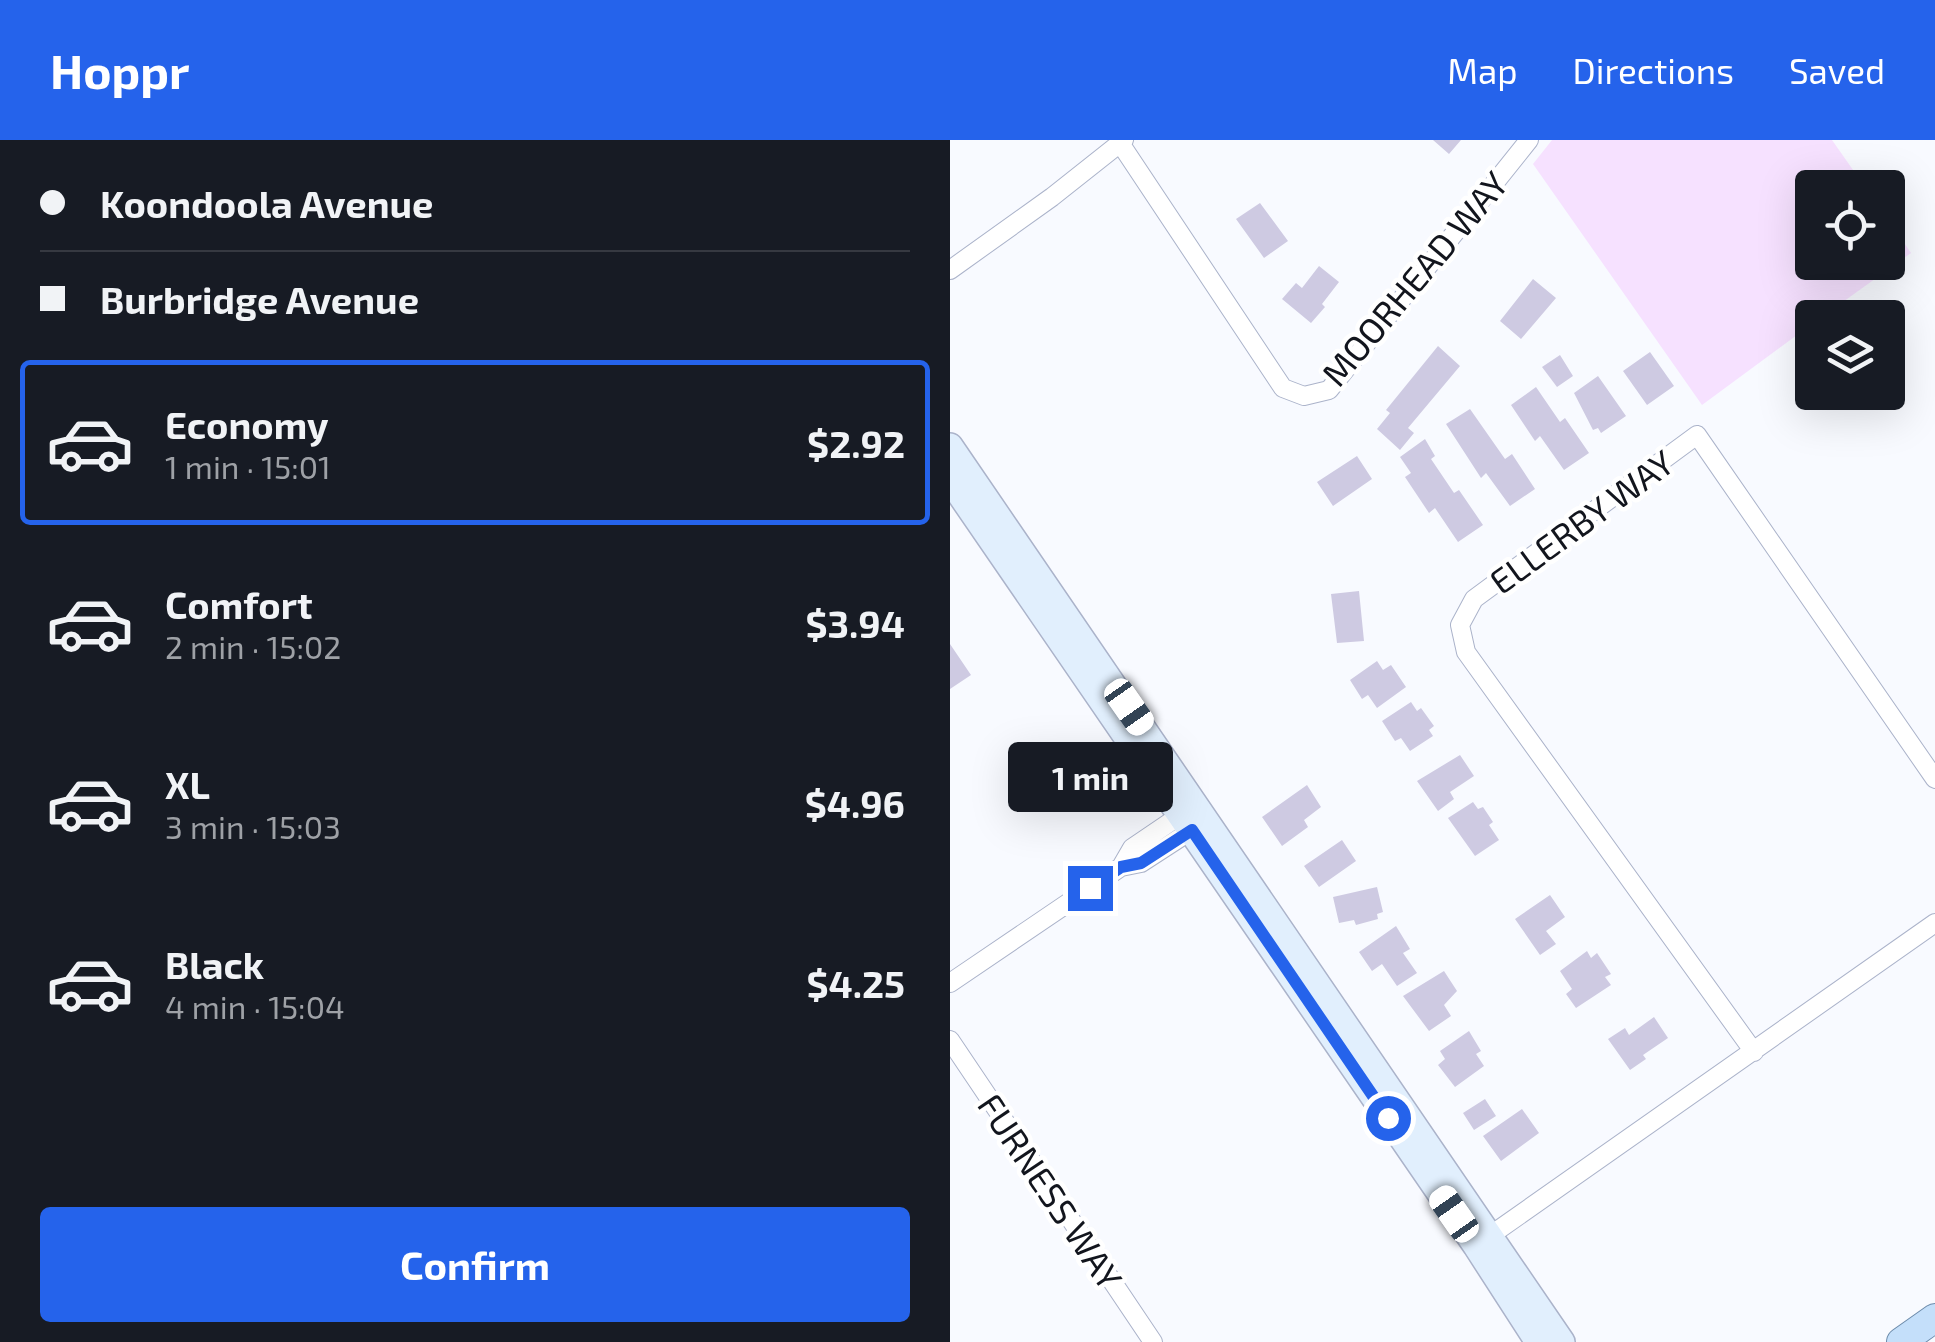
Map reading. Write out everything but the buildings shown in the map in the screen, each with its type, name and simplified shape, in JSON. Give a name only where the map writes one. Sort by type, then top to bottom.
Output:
[{"type":"main road","points":[[1901,1342],[1935,1318]]},
{"type":"street","name":"MOORHEAD WAY","points":[[1122,142],[1283,388],[1304,396],[1328,390],[1529,140]]},
{"type":"street","points":[[950,270],[1122,142]]},
{"type":"street","name":"ELLERBY WAY","points":[[1754,1052],[1466,652],[1460,625],[1474,600],[1697,435],[1935,779]]},
{"type":"street","points":[[950,446],[1194,818],[1484,1240],[1562,1342]]},
{"type":"street","points":[[950,480],[1194,818]]},
{"type":"street","points":[[950,983],[1121,867],[1132,848],[1194,818]]},
{"type":"street","points":[[1484,1240],[1935,924]]},
{"type":"street","name":"FURNESS WAY","points":[[950,1040],[1153,1342]]},
{"type":"street","points":[[1484,1240],[1538,1342]]},
{"type":"shaded area","points":[[1552,140],[1832,140],[1853,170],[1795,170],[1795,280],[1873,280],[1846,300],[1795,300],[1795,337],[1702,405],[1533,164]]},
{"type":"route","points":[[1090,888],[1121,867],[1141,863],[1192,830],[1388,1118]]}]
